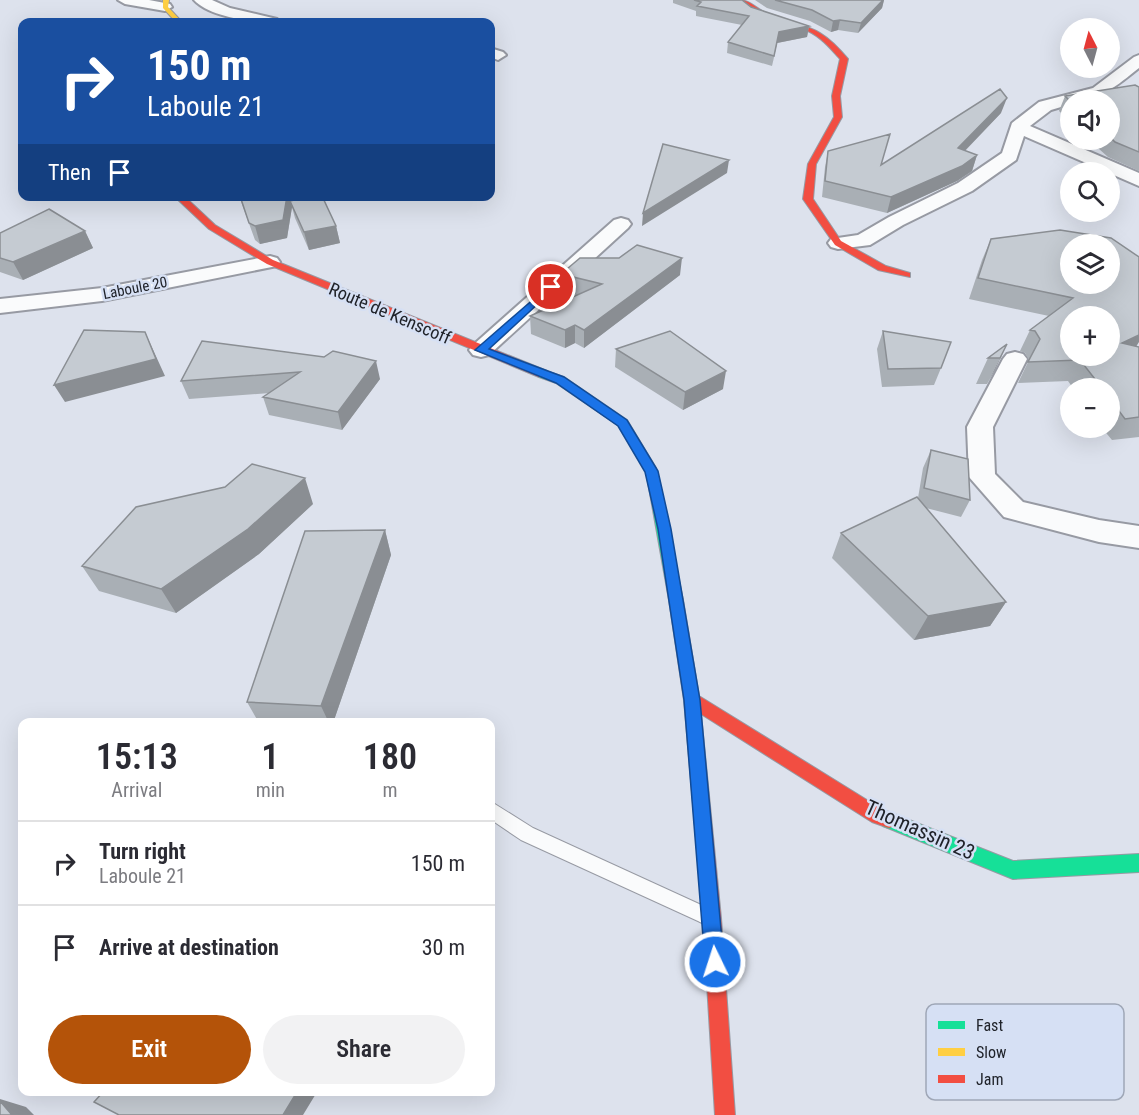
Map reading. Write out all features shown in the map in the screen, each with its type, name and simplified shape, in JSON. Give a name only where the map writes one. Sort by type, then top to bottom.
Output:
[{"type":"main road","points":[[743,0],[754,12],[812,30],[828,41],[844,59],[836,96],[838,117],[812,164],[808,200],[838,243],[882,268],[906,275]]},
{"type":"main road","points":[[166,3],[176,18]]},
{"type":"main road","name":"Route de Kenscoff","points":[[183,201],[212,227],[270,262],[481,350],[560,380],[623,423],[651,471],[664,529],[692,700],[712,918],[725,1115]]},
{"type":"main road","name":"Thomassin 23","points":[[692,700],[878,816],[1013,870],[1139,863]]},
{"type":"street","points":[[125,0],[166,3]]},
{"type":"street","points":[[201,0],[225,10],[256,18]]},
{"type":"street","points":[[838,243],[863,241],[896,221],[966,187],[1010,156],[1018,127],[1046,106],[1100,91],[1139,60]]},
{"type":"street","points":[[1018,127],[1139,180]]},
{"type":"street","points":[[481,350],[621,224]]},
{"type":"street","name":"Laboule 20","points":[[0,306],[47,303],[110,293],[270,262]]},
{"type":"street","points":[[1015,359],[980,427],[982,477],[1014,510],[1099,531],[1139,537]]},
{"type":"lane","points":[[495,812],[526,834],[712,918]]},
{"type":"building","points":[[694,0],[742,0],[751,7],[809,26],[779,32],[774,56],[728,42],[749,16],[697,6],[701,2]]},
{"type":"building","points":[[775,0],[883,0],[861,23],[833,21],[812,10]]},
{"type":"building","points":[[1135,85],[1139,87],[1139,152],[1120,144],[1120,90],[1103,90]]},
{"type":"building","points":[[1000,89],[1007,98],[958,148],[977,155],[962,166],[891,197],[825,181],[828,151],[890,134],[881,165]]},
{"type":"building","points":[[663,144],[729,160],[643,213]]},
{"type":"building","points":[[242,201],[286,201],[283,220],[255,226],[249,223]]},
{"type":"building","points":[[290,201],[324,201],[336,226],[304,232]]},
{"type":"building","points":[[49,209],[85,231],[13,262],[0,258],[0,233]]},
{"type":"building","points":[[1060,230],[1086,234],[1060,234],[1060,294],[1120,294],[1120,244],[1139,257],[1139,335],[1122,343],[1139,347],[1139,417],[1125,419],[1120,412],[1120,378],[1094,378],[1085,366],[1120,366],[1120,306],[1062,306],[1073,298],[978,278],[991,239]]},
{"type":"building","points":[[637,245],[682,258],[584,330],[575,325],[565,330],[530,316],[602,284],[561,274],[580,258],[619,258]]},
{"type":"building","points":[[1060,308],[1060,361],[1028,362],[1040,339],[1035,331],[1030,330]]},
{"type":"building","points":[[84,330],[145,332],[156,359],[54,385]]},
{"type":"building","points":[[670,331],[726,371],[685,392],[616,349]]},
{"type":"building","points":[[883,331],[951,342],[941,368],[888,369]]},
{"type":"building","points":[[202,341],[324,357],[333,351],[376,361],[338,412],[263,397],[300,372],[181,381]]},
{"type":"building","points":[[1007,344],[1000,358],[988,358]]},
{"type":"building","points":[[931,450],[968,459],[970,500],[924,488]]},
{"type":"building","points":[[252,464],[305,478],[248,529],[161,589],[82,566],[136,507],[225,487]]},
{"type":"building","points":[[917,497],[1006,602],[928,616],[841,533]]},
{"type":"building","points":[[385,530],[321,706],[247,702],[305,531]]},
{"type":"building","points":[[99,1096],[295,1096],[283,1115],[119,1115],[94,1102]]},
{"type":"building","points":[[0,1101],[12,1115],[0,1115]]},
{"type":"traffic: fast","points":[[543,374],[560,380],[623,423],[652,471],[676,600]]},
{"type":"traffic: fast","points":[[889,820],[1013,870],[1139,863]]},
{"type":"traffic: slow","points":[[166,0],[165,7],[175,18]]},
{"type":"traffic: jam","points":[[743,0],[767,16],[812,30],[825,39],[844,59],[836,96],[838,117],[812,164],[808,199],[838,243],[882,268],[906,275]]},
{"type":"traffic: jam","points":[[183,201],[212,227],[270,262],[543,374]]},
{"type":"traffic: jam","points":[[676,600],[692,700],[712,918],[725,1115]]},
{"type":"traffic: jam","points":[[692,700],[878,816],[889,820]]},
{"type":"route","points":[[551,287],[481,350],[560,380],[623,423],[651,471],[664,529],[692,700],[715,962]]}]
